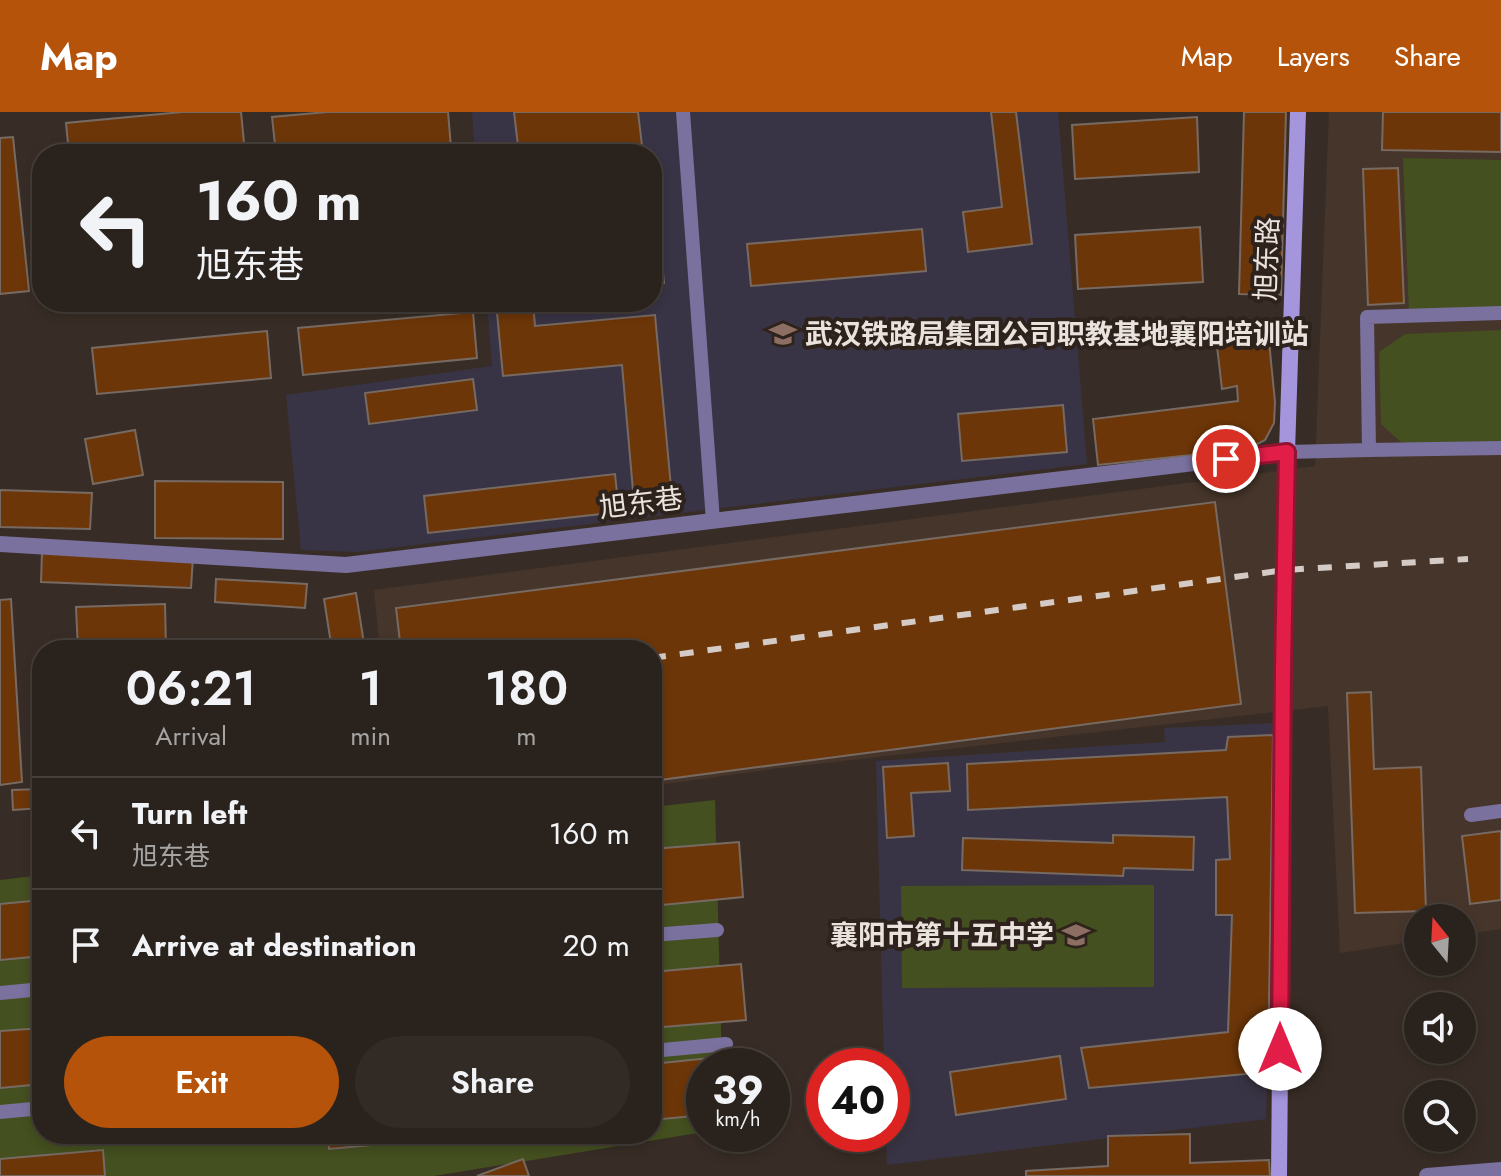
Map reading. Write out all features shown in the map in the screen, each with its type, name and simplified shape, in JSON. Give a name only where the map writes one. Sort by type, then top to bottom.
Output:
[{"type":"street","name":"旭东路","points":[[1279,1176],[1283,668],[1298,112]]},
{"type":"street","name":"旭东巷","points":[[0,544],[346,565],[1287,452]]},
{"type":"street","points":[[1427,1176],[1501,1170]]},
{"type":"lane","points":[[683,112],[713,521]]},
{"type":"lane","points":[[1369,450],[1367,317],[1501,313]]},
{"type":"lane","points":[[1287,452],[1501,448]]},
{"type":"lane","points":[[1471,815],[1501,811]]},
{"type":"lane","points":[[662,934],[717,930]]},
{"type":"lane","points":[[0,993],[32,990]]},
{"type":"lane","points":[[662,1050],[726,1044]]},
{"type":"lane","points":[[0,1112],[32,1109]]},
{"type":"shaded area","name":"武汉铁路局集团公司职教基地襄阳培训站","points":[[472,112],[1058,112],[1087,464],[356,552],[301,550],[286,395],[492,366],[488,312],[662,312],[662,144],[474,144]]},
{"type":"shaded area","points":[[1329,112],[1501,112],[1501,929],[1476,933],[1476,904],[1404,904],[1404,943],[1340,953],[1328,706],[772,769],[662,785],[662,640],[379,640],[374,590],[1315,466]]},
{"type":"shaded area","name":"襄阳市第十五中学","points":[[1278,723],[1266,1119],[887,1165],[887,1152],[910,1152],[910,1048],[884,1048],[876,761],[1165,742],[1164,728]]},
{"type":"green space","points":[[1403,158],[1501,160],[1501,313],[1409,316]]},
{"type":"green space","points":[[1501,330],[1501,441],[1403,444],[1381,424],[1379,352],[1405,334]]},
{"type":"green space","points":[[715,800],[722,1048],[686,1048],[686,1135],[662,1139],[662,806]]},
{"type":"green space","points":[[32,876],[32,1144],[630,1144],[434,1176],[0,1176],[0,880]]},
{"type":"green space","points":[[1154,885],[1154,987],[902,988],[901,886]]},
{"type":"building","points":[[182,112],[241,112],[244,144],[68,144],[66,123]]},
{"type":"building","points":[[327,112],[448,112],[451,144],[275,144],[272,117]]},
{"type":"building","points":[[514,112],[638,112],[642,144],[518,144]]},
{"type":"building","points":[[991,112],[1016,112],[1032,244],[968,252],[963,212],[1002,207]]},
{"type":"building","points":[[1244,112],[1286,112],[1281,295],[1239,294]]},
{"type":"building","points":[[1383,112],[1501,112],[1501,152],[1382,150]]},
{"type":"building","points":[[1197,117],[1199,172],[1075,179],[1072,125]]},
{"type":"building","points":[[13,137],[29,291],[0,294],[0,138]]},
{"type":"building","points":[[1398,168],[1404,303],[1368,305],[1363,169]]},
{"type":"building","points":[[1200,227],[1203,282],[1078,289],[1075,235]]},
{"type":"building","points":[[922,229],[926,271],[751,286],[747,244]]},
{"type":"building","points":[[473,312],[477,358],[303,375],[298,328]]},
{"type":"building","points":[[497,312],[534,312],[535,326],[655,315],[672,498],[634,502],[622,365],[503,376]]},
{"type":"building","points":[[1267,321],[1275,402],[1274,423],[1265,440],[1248,449],[1098,465],[1093,419],[1238,401],[1237,386],[1222,389],[1215,329]]},
{"type":"building","points":[[267,331],[271,378],[97,394],[92,348]]},
{"type":"building","points":[[473,379],[477,410],[369,424],[365,393]]},
{"type":"building","points":[[1063,405],[1067,452],[962,461],[958,414]]},
{"type":"building","points":[[135,430],[143,475],[93,484],[85,439]]},
{"type":"building","points":[[615,474],[619,512],[428,533],[424,496]]},
{"type":"building","points":[[155,481],[283,482],[283,539],[155,538]]},
{"type":"building","points":[[0,490],[92,493],[90,529],[0,527]]},
{"type":"building","points":[[1215,502],[1241,704],[662,780],[662,640],[400,640],[396,608]]},
{"type":"building","points":[[42,552],[193,557],[191,588],[41,582]]},
{"type":"building","points":[[216,579],[307,584],[305,608],[215,602]]},
{"type":"building","points":[[356,593],[363,640],[330,640],[324,599]]},
{"type":"building","points":[[11,599],[22,782],[0,785],[0,600]]},
{"type":"building","points":[[165,604],[166,640],[78,640],[76,607]]},
{"type":"building","points":[[1371,692],[1374,769],[1421,767],[1426,904],[1404,904],[1404,912],[1355,913],[1347,693]]},
{"type":"building","points":[[1273,735],[1268,1072],[1089,1088],[1081,1048],[1228,1032],[1232,915],[1216,915],[1216,860],[1230,859],[1227,797],[968,810],[967,764],[1226,750],[1228,737]]},
{"type":"building","points":[[948,763],[950,791],[911,793],[914,836],[887,838],[883,767]]},
{"type":"building","points":[[32,789],[32,809],[13,810],[12,790]]},
{"type":"building","points":[[1501,831],[1501,900],[1470,904],[1462,836]]},
{"type":"building","points":[[1113,835],[1194,837],[1193,870],[1124,868],[1123,876],[962,870],[963,838],[1113,843]]},
{"type":"building","points":[[739,842],[743,897],[662,905],[662,848]]},
{"type":"building","points":[[32,901],[32,957],[0,960],[0,904]]},
{"type":"building","points":[[741,964],[746,1020],[662,1027],[662,971]]},
{"type":"building","points":[[32,1029],[32,1085],[0,1088],[0,1031]]},
{"type":"building","points":[[1060,1056],[1066,1099],[956,1115],[950,1072]]},
{"type":"building","points":[[686,1060],[686,1117],[662,1119],[662,1063]]},
{"type":"building","points":[[1190,1134],[1190,1163],[1269,1160],[1270,1176],[1026,1176],[1026,1171],[1108,1166],[1108,1136]]},
{"type":"building","points":[[329,1144],[384,1144],[329,1149]]},
{"type":"building","points":[[103,1150],[105,1176],[0,1176],[0,1159]]},
{"type":"building","points":[[523,1159],[529,1176],[477,1176]]},
{"type":"railway","points":[[662,657],[1285,570],[1468,559]]},
{"type":"place","name":"武汉铁路局集团公司职教基地襄阳培训站","points":[[783,334]]},
{"type":"place","name":"襄阳市第十五中学","points":[[1076,935]]},
{"type":"route","points":[[1226,459],[1287,452],[1280,1049]]}]
